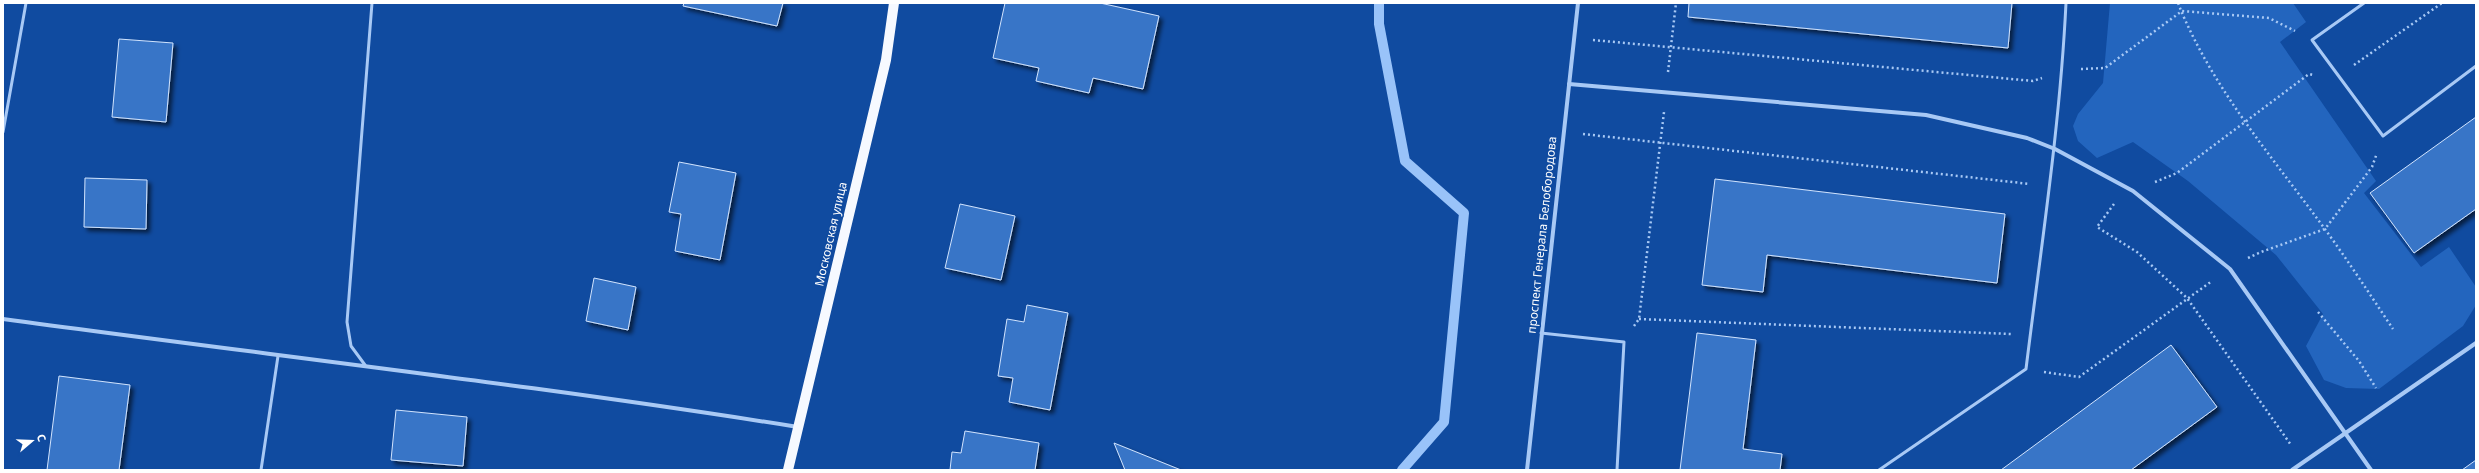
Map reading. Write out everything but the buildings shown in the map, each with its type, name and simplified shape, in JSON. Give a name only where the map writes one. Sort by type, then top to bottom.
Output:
[{"type":"main road","name":"Московская улица","points":[[788,470],[886,60],[894,3]]},
{"type":"street","name":"проспект Генерала Белобородова","points":[[1527,470],[1578,3]]},
{"type":"street","points":[[1569,84],[1926,115],[2027,138],[2055,149],[2133,191],[2230,269],[2344,434],[2371,470]]},
{"type":"street","points":[[3,319],[278,356],[365,365],[799,427]]},
{"type":"street","points":[[2292,470],[2476,342]]},
{"type":"lane","points":[[3,132],[26,3]]},
{"type":"lane","points":[[365,365],[351,346],[347,322],[372,3]]},
{"type":"lane","points":[[1879,470],[2026,369],[2051,186],[2063,69],[2066,3]]},
{"type":"lane","points":[[2364,3],[2312,40],[2383,136],[2476,66]]},
{"type":"lane","points":[[1541,333],[1624,342],[1617,470]]},
{"type":"lane","points":[[261,470],[278,356]]},
{"type":"path","points":[[1624,342],[1639,319],[1661,142],[1676,3]]},
{"type":"path","points":[[2178,3],[2204,60],[2246,123],[2325,229],[2393,329]]},
{"type":"path","points":[[2303,462],[2187,298],[2136,252],[2098,227],[2115,202],[2133,191],[2177,173],[2246,123],[2309,74],[2338,77],[2442,3]]},
{"type":"path","points":[[1593,40],[2034,81],[2063,69],[2105,68],[2182,11],[2269,18],[2312,40]]},
{"type":"path","points":[[1583,134],[2051,186]]},
{"type":"path","points":[[2318,312],[2358,361],[2388,404]]},
{"type":"path","points":[[1639,319],[2030,335]]},
{"type":"shaded area","points":[[2110,3],[2293,3],[2306,22],[2280,42],[2376,181],[2364,193],[2421,267],[2449,247],[2476,287],[2476,305],[2463,326],[2379,389],[2346,388],[2324,380],[2306,346],[2323,314],[2276,255],[2188,181],[2133,142],[2097,158],[2078,141],[2073,126],[2078,114],[2103,83]]},
{"type":"waterway","points":[[1379,3],[1379,24],[1405,161],[1464,213],[1444,422],[1402,470]]}]
